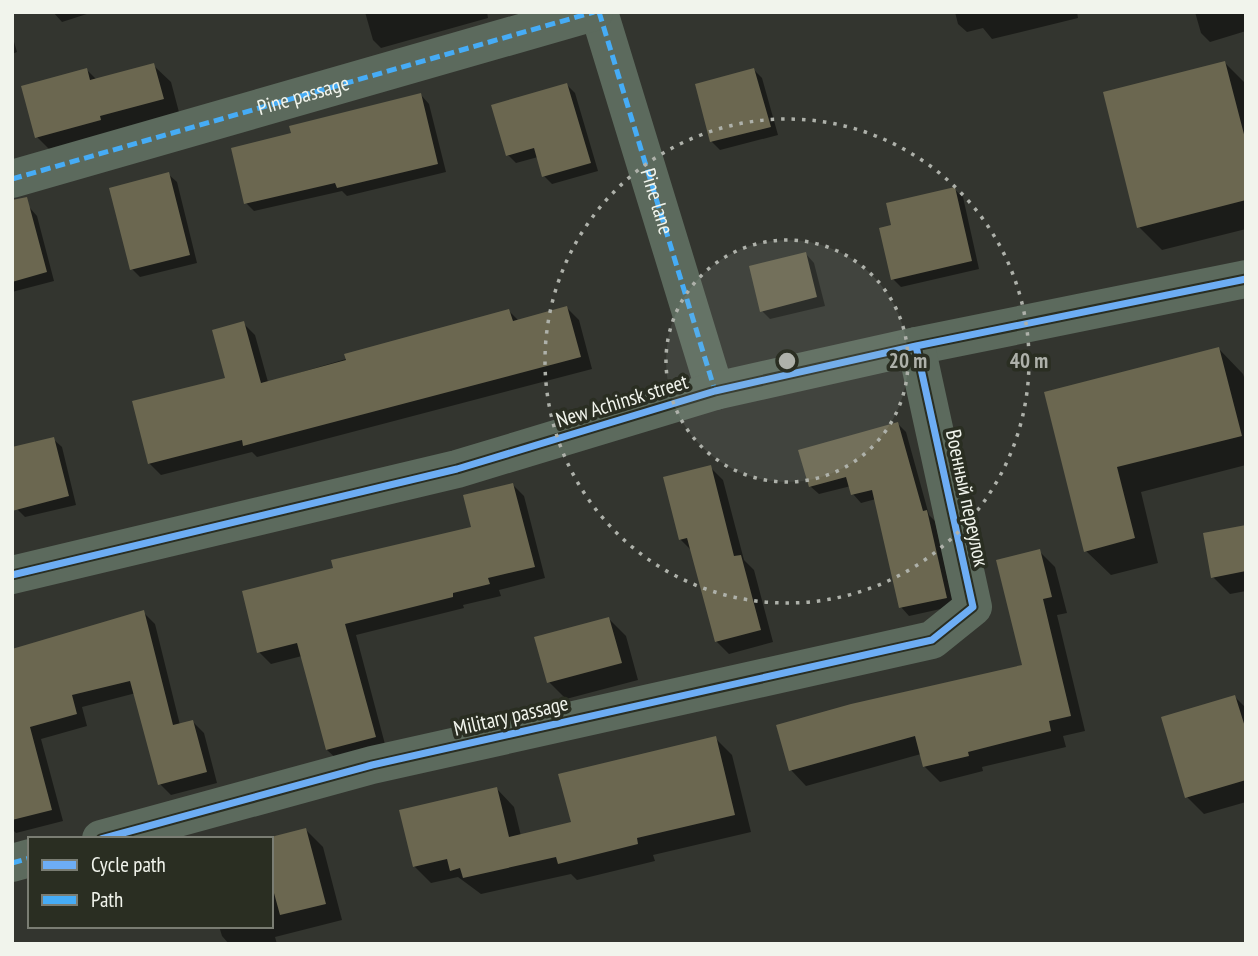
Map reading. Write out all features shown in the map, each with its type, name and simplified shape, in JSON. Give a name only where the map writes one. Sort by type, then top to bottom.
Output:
[{"type":"street","name":"Pine passage","points":[[12,179],[597,12]]},
{"type":"street","name":"Pine lane","points":[[597,12],[715,391]]},
{"type":"street","name":"New Achinsk street","points":[[12,575],[457,469],[715,391],[916,346],[1246,279]]},
{"type":"street","name":"Military passage","points":[[108,837],[372,765],[932,640],[973,607],[916,346]]},
{"type":"building","points":[[1225,61],[1246,142],[1246,200],[1137,228],[1103,92]]},
{"type":"building","points":[[154,63],[164,99],[100,116],[101,120],[35,138],[21,86],[87,68],[90,80]]},
{"type":"building","points":[[754,68],[771,127],[710,142],[695,84]]},
{"type":"building","points":[[567,83],[591,163],[542,177],[534,148],[506,156],[491,105]]},
{"type":"building","points":[[421,93],[438,164],[337,188],[335,183],[244,204],[231,148],[291,133],[289,126]]},
{"type":"building","points":[[169,172],[190,255],[130,270],[109,188]]},
{"type":"building","points":[[955,187],[972,261],[891,280],[879,228],[891,225],[886,203]]},
{"type":"building","points":[[27,197],[47,272],[12,282],[12,200]]},
{"type":"building","points":[[806,252],[817,297],[760,312],[749,266]]},
{"type":"building","points":[[567,306],[581,357],[243,446],[242,440],[148,464],[132,401],[225,378],[212,330],[244,321],[261,383],[346,360],[344,354],[509,309],[513,321]]},
{"type":"building","points":[[1219,347],[1242,436],[1117,467],[1135,538],[1084,552],[1044,392]]},
{"type":"building","points":[[898,422],[923,511],[927,510],[947,598],[899,608],[872,490],[851,495],[846,477],[809,487],[798,450]]},
{"type":"building","points":[[54,437],[69,496],[12,511],[12,447]]},
{"type":"building","points":[[711,465],[734,556],[741,555],[761,630],[715,642],[687,538],[679,540],[663,477]]},
{"type":"building","points":[[513,483],[535,567],[488,578],[490,584],[453,593],[453,597],[345,624],[376,737],[326,750],[297,643],[257,653],[242,591],[333,568],[331,560],[471,527],[463,495]]},
{"type":"building","points":[[1246,525],[1246,571],[1211,578],[1203,533]]},
{"type":"building","points":[[1040,549],[1052,597],[1043,599],[1071,716],[1049,721],[1051,731],[968,752],[969,756],[923,767],[915,736],[789,771],[776,725],[851,704],[1022,665],[996,560]]},
{"type":"building","points":[[144,610],[173,725],[193,720],[207,772],[158,785],[130,681],[72,695],[77,714],[30,727],[52,810],[12,820],[12,649]]},
{"type":"building","points":[[609,617],[622,663],[547,683],[534,637]]},
{"type":"building","points":[[1235,695],[1246,730],[1246,780],[1185,798],[1161,717]]},
{"type":"building","points":[[716,736],[735,815],[637,838],[638,844],[558,864],[556,857],[463,878],[460,868],[450,871],[447,859],[413,867],[399,810],[497,787],[509,837],[571,822],[558,774]]},
{"type":"building","points":[[306,828],[326,904],[280,915],[273,889],[271,837]]},
{"type":"marked path","points":[[12,179],[594,12]]},
{"type":"marked path","points":[[599,12],[715,391]]},
{"type":"marked path","points":[[12,863],[28,859]]},
{"type":"cycle path","points":[[12,575],[457,469],[715,391],[916,346],[1246,279]]},
{"type":"cycle path","name":"Военный переулок","points":[[108,837],[372,765],[932,640],[973,607],[916,346]]}]
